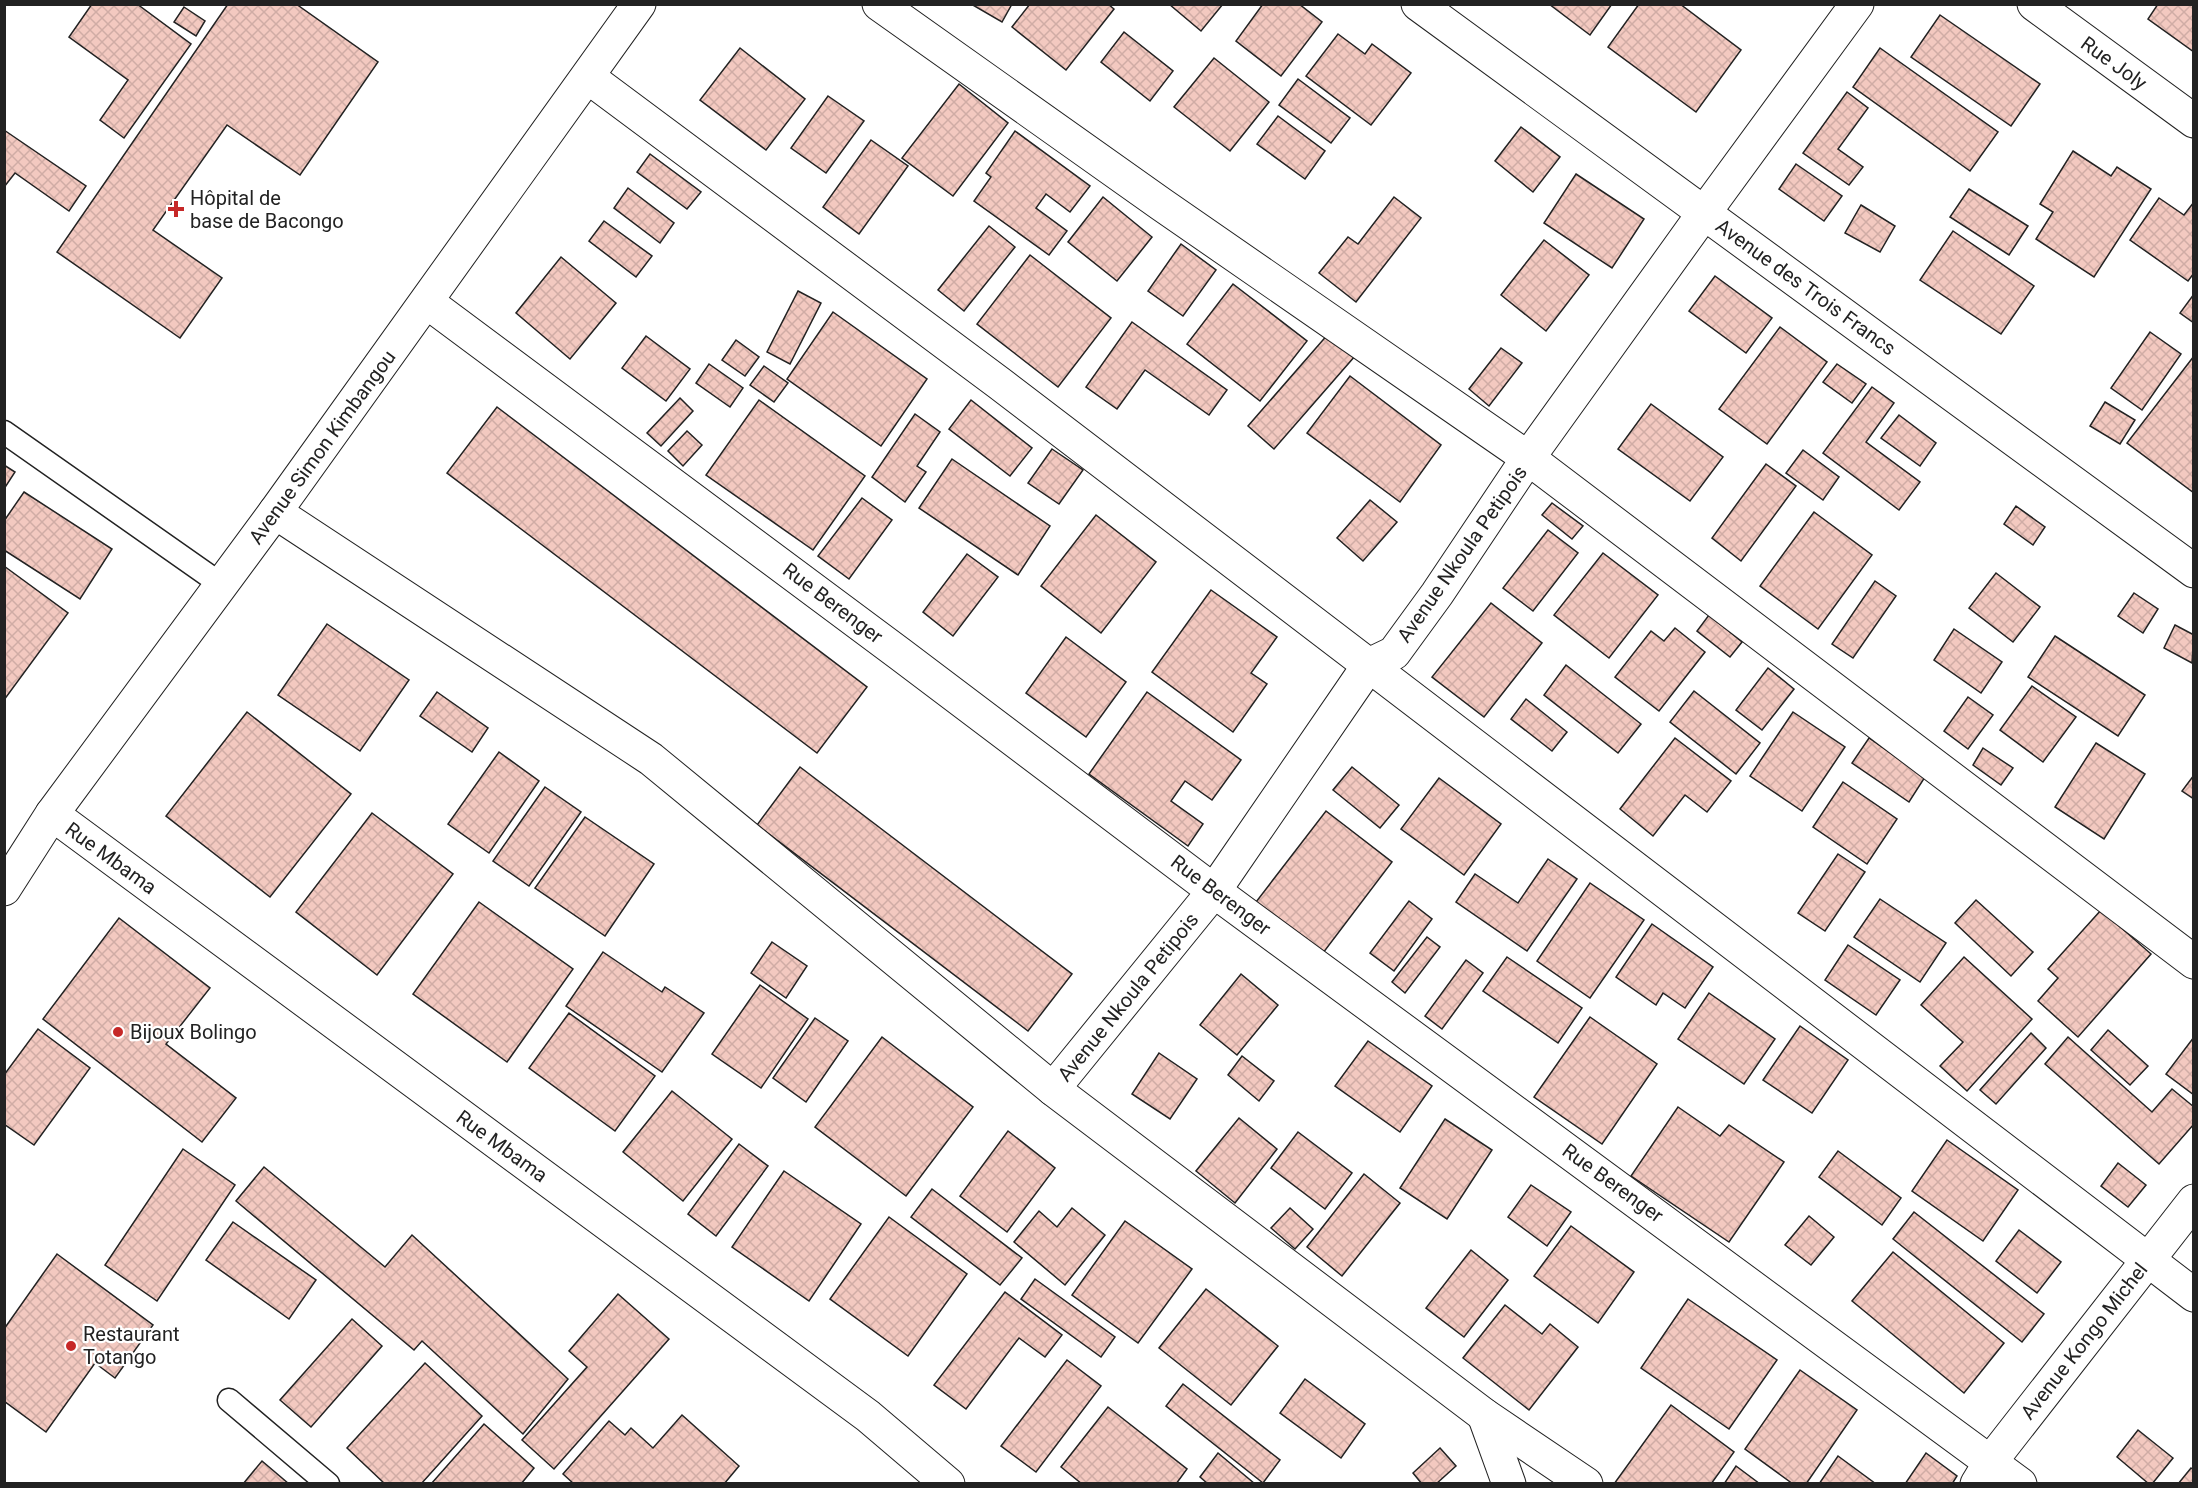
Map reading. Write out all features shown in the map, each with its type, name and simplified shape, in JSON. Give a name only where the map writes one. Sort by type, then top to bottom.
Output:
[{"type":"street","points":[[879,4],[1171,211],[1528,458],[2193,962]]},
{"type":"street","name":"Avenue des Trois Francs","points":[[1418,4],[2193,571]]},
{"type":"street","name":"Avenue Nkoula Petipois","points":[[1053,1089],[1214,891],[1370,665],[1394,653],[1437,594],[1528,458],[1857,4]]},
{"type":"street","name":"Rue Joly","points":[[2034,4],[2193,121]]},
{"type":"street","name":"Avenue Simon Kimbangou","points":[[4,889],[52,814],[222,585],[588,77],[630,8]]},
{"type":"street","points":[[588,77],[990,375],[2193,1294]]},
{"type":"street","name":"Rue Berenger","points":[[427,302],[872,633],[1984,1472],[2020,1484]]},
{"type":"street","points":[[275,512],[651,759],[1053,1089],[1484,1415],[1586,1484]]},
{"type":"street","name":"Rue Mbama","points":[[52,814],[868,1416],[948,1484]]},
{"type":"street","name":"Avenue Kongo Michel","points":[[1984,1472],[2193,1201]]},
{"type":"street","points":[[1484,1415],[1509,1484]]},
{"type":"lane","points":[[4,432],[222,585]]},
{"type":"lane","points":[[229,1400],[328,1484]]},
{"type":"building","points":[[92,4],[137,4],[191,44],[124,138],[100,120],[128,80],[69,37]]},
{"type":"building","points":[[228,4],[296,4],[378,62],[300,175],[227,125],[153,230],[222,278],[180,338],[57,252]]},
{"type":"building","points":[[971,4],[1012,4],[1002,22]]},
{"type":"building","points":[[1030,4],[1108,4],[1114,9],[1066,70],[1012,27]]},
{"type":"building","points":[[1169,4],[1223,4],[1201,31]]},
{"type":"building","points":[[1263,4],[1299,4],[1322,22],[1281,76],[1236,41]]},
{"type":"building","points":[[1549,4],[1612,4],[1590,35]]},
{"type":"building","points":[[1639,4],[1680,4],[1741,50],[1696,112],[1608,47]]},
{"type":"building","points":[[2158,4],[2194,4],[2194,52],[2148,19]]},
{"type":"building","points":[[184,7],[205,21],[196,36],[174,22]]},
{"type":"building","points":[[1940,15],[2040,84],[2011,126],[1911,57]]},
{"type":"building","points":[[1124,32],[1173,71],[1150,101],[1101,62]]},
{"type":"building","points":[[1338,34],[1365,54],[1372,44],[1411,73],[1371,125],[1306,76]]},
{"type":"building","points":[[740,48],[805,99],[766,150],[700,100]]},
{"type":"building","points":[[1880,48],[1998,132],[1970,171],[1853,87]]},
{"type":"building","points":[[1214,58],[1269,102],[1230,151],[1174,107]]},
{"type":"building","points":[[1298,79],[1350,118],[1331,143],[1279,105]]},
{"type":"building","points":[[959,84],[1008,123],[953,196],[902,158]]},
{"type":"building","points":[[1847,92],[1868,108],[1838,149],[1863,167],[1849,185],[1803,153]]},
{"type":"building","points":[[828,96],[864,121],[826,173],[791,148]]},
{"type":"building","points":[[1278,116],[1325,151],[1305,179],[1257,144]]},
{"type":"building","points":[[1521,127],[1560,157],[1533,192],[1495,161]]},
{"type":"building","points":[[4,130],[86,186],[69,211],[15,173],[4,187]]},
{"type":"building","points":[[1015,131],[1090,186],[1070,212],[1046,194],[1036,208],[1067,231],[1049,255],[974,201],[991,177],[986,173]]},
{"type":"building","points":[[871,140],[908,166],[859,234],[823,207]]},
{"type":"building","points":[[2073,151],[2111,176],[2117,167],[2151,189],[2094,277],[2036,239],[2053,212],[2040,204]]},
{"type":"building","points":[[650,154],[701,192],[687,209],[637,172]]},
{"type":"building","points":[[1796,164],[1842,196],[1824,221],[1779,189]]},
{"type":"building","points":[[1576,174],[1644,219],[1612,268],[1544,223]]},
{"type":"building","points":[[628,188],[674,223],[660,243],[614,208]]},
{"type":"building","points":[[1969,189],[2028,226],[2009,255],[1950,217]]},
{"type":"building","points":[[1103,197],[1152,237],[1117,281],[1068,242]]},
{"type":"building","points":[[1394,197],[1421,218],[1356,302],[1319,273],[1348,237],[1358,244]]},
{"type":"building","points":[[2159,198],[2184,215],[2194,202],[2194,273],[2188,281],[2130,240]]},
{"type":"building","points":[[1861,205],[1895,226],[1880,252],[1845,233]]},
{"type":"building","points":[[604,221],[652,256],[636,277],[589,241]]},
{"type":"building","points":[[989,226],[1015,247],[964,311],[938,290]]},
{"type":"building","points":[[1953,231],[2034,286],[2001,334],[1920,280]]},
{"type":"building","points":[[1544,240],[1589,275],[1546,331],[1501,295]]},
{"type":"building","points":[[1181,244],[1216,270],[1183,316],[1148,291]]},
{"type":"building","points":[[1030,255],[1111,318],[1058,387],[977,324]]},
{"type":"building","points":[[561,257],[616,303],[570,359],[516,313]]},
{"type":"building","points":[[1715,276],[1772,318],[1746,353],[1689,311]]},
{"type":"building","points":[[1233,284],[1307,341],[1260,401],[1187,344]]},
{"type":"building","points":[[798,291],[821,303],[790,364],[767,352]]},
{"type":"building","points":[[2194,294],[2194,323],[2180,313]]},
{"type":"building","points":[[833,312],[927,379],[881,446],[787,379]]},
{"type":"building","points":[[1132,322],[1227,390],[1209,415],[1145,370],[1117,409],[1086,387]]},
{"type":"building","points":[[1780,327],[1827,362],[1767,444],[1719,409]]},
{"type":"building","points":[[2150,332],[2181,354],[2142,410],[2111,388]]},
{"type":"building","points":[[1329,333],[1355,356],[1274,449],[1248,426]]},
{"type":"building","points":[[646,336],[690,369],[666,401],[622,368]]},
{"type":"building","points":[[736,340],[759,357],[745,376],[722,360]]},
{"type":"building","points":[[1501,348],[1522,363],[1489,406],[1469,389]]},
{"type":"building","points":[[2194,356],[2194,493],[2127,443]]},
{"type":"building","points":[[709,364],[743,388],[730,407],[696,383]]},
{"type":"building","points":[[1837,364],[1866,384],[1852,403],[1823,382]]},
{"type":"building","points":[[764,366],[788,383],[774,402],[750,385]]},
{"type":"building","points":[[1350,376],[1441,445],[1400,502],[1307,433]]},
{"type":"building","points":[[1872,387],[1894,403],[1866,442],[1920,482],[1899,510],[1823,453]]},
{"type":"building","points":[[680,398],[693,411],[661,446],[647,433]]},
{"type":"building","points":[[759,400],[865,476],[813,550],[706,475]]},
{"type":"building","points":[[971,400],[1032,448],[1010,476],[949,429]]},
{"type":"building","points":[[2105,402],[2135,420],[2120,444],[2090,426]]},
{"type":"building","points":[[1651,404],[1723,457],[1690,501],[1618,449]]},
{"type":"building","points":[[497,407],[867,687],[817,753],[447,473]]},
{"type":"building","points":[[915,414],[940,432],[917,466],[926,472],[905,502],[872,477]]},
{"type":"building","points":[[1899,415],[1936,443],[1920,466],[1881,438]]},
{"type":"building","points":[[687,431],[702,445],[683,466],[668,451]]},
{"type":"building","points":[[1052,449],[1083,470],[1059,504],[1028,483]]},
{"type":"building","points":[[1803,450],[1839,477],[1823,500],[1786,473]]},
{"type":"building","points":[[952,459],[1050,526],[1018,575],[919,508]]},
{"type":"building","points":[[1766,464],[1796,486],[1741,561],[1712,538]]},
{"type":"building","points":[[4,465],[15,472],[4,489]]},
{"type":"building","points":[[24,492],[112,549],[80,599],[4,550],[4,521]]},
{"type":"building","points":[[862,498],[892,520],[849,579],[818,556]]},
{"type":"building","points":[[1370,500],[1397,522],[1363,561],[1337,538]]},
{"type":"building","points":[[1552,503],[1583,526],[1572,539],[1542,515]]},
{"type":"building","points":[[2016,506],[2045,527],[2033,545],[2004,524]]},
{"type":"building","points":[[1814,512],[1872,555],[1818,629],[1760,586]]},
{"type":"building","points":[[1096,515],[1156,562],[1101,633],[1041,586]]},
{"type":"building","points":[[1548,530],[1578,553],[1533,611],[1503,588]]},
{"type":"building","points":[[1603,553],[1658,595],[1609,658],[1554,615]]},
{"type":"building","points":[[967,554],[998,577],[953,636],[923,612]]},
{"type":"building","points":[[4,566],[68,613],[4,700]]},
{"type":"building","points":[[1996,573],[2040,607],[2013,642],[1969,608]]},
{"type":"building","points":[[1875,581],[1896,596],[1853,658],[1832,644]]},
{"type":"building","points":[[1211,590],[1277,637],[1251,673],[1267,684],[1233,732],[1152,672]]},
{"type":"building","points":[[2134,593],[2158,609],[2143,633],[2118,616]]},
{"type":"building","points":[[1491,603],[1542,643],[1484,717],[1432,677]]},
{"type":"building","points":[[1709,615],[1742,642],[1730,657],[1697,631]]},
{"type":"building","points":[[327,624],[409,680],[360,751],[278,695]]},
{"type":"building","points":[[2175,625],[2194,635],[2192,663],[2164,648]]},
{"type":"building","points":[[1675,628],[1705,652],[1659,711],[1615,677],[1651,631],[1664,641]]},
{"type":"building","points":[[1954,629],[2002,662],[1981,693],[1934,660]]},
{"type":"building","points":[[2055,636],[2145,695],[2118,736],[2028,677]]},
{"type":"building","points":[[1066,637],[1126,682],[1086,737],[1026,693]]},
{"type":"building","points":[[1566,665],[1641,724],[1618,753],[1544,695]]},
{"type":"building","points":[[1768,668],[1794,689],[1762,730],[1736,710]]},
{"type":"building","points":[[2032,686],[2076,717],[2043,762],[2000,730]]},
{"type":"building","points":[[1694,691],[1760,743],[1736,774],[1670,722]]},
{"type":"building","points":[[437,692],[488,728],[472,752],[420,716]]},
{"type":"building","points":[[1147,692],[1241,760],[1212,800],[1185,781],[1171,801],[1203,824],[1188,846],[1089,774]]},
{"type":"building","points":[[1968,697],[1993,715],[1968,749],[1944,731]]},
{"type":"building","points":[[1526,699],[1567,732],[1552,751],[1511,719]]},
{"type":"building","points":[[247,712],[351,794],[270,897],[166,816]]},
{"type":"building","points":[[1793,712],[1845,747],[1802,811],[1750,776]]},
{"type":"building","points":[[1675,738],[1731,781],[1707,812],[1685,795],[1653,836],[1620,809]]},
{"type":"building","points":[[1869,738],[1925,777],[1909,802],[1852,763]]},
{"type":"building","points":[[2096,743],[2145,774],[2104,839],[2055,807]]},
{"type":"building","points":[[1983,748],[2013,768],[2001,785],[1973,765]]},
{"type":"building","points":[[499,752],[539,781],[489,853],[448,824]]},
{"type":"building","points":[[800,767],[1072,974],[1028,1031],[757,825]]},
{"type":"building","points":[[1352,767],[1399,805],[1380,828],[1333,790]]},
{"type":"building","points":[[2194,775],[2194,799],[2182,791]]},
{"type":"building","points":[[1439,778],[1501,824],[1464,875],[1401,829]]},
{"type":"building","points":[[1843,782],[1897,819],[1867,864],[1813,827]]},
{"type":"building","points":[[545,787],[581,812],[529,886],[493,861]]},
{"type":"building","points":[[1326,811],[1392,862],[1323,953],[1256,902]]},
{"type":"building","points":[[372,813],[453,874],[377,975],[296,912]]},
{"type":"building","points":[[585,817],[654,864],[605,936],[535,888]]},
{"type":"building","points":[[1838,854],[1865,872],[1825,931],[1798,913]]},
{"type":"building","points":[[1548,859],[1577,879],[1527,951],[1456,902],[1475,874],[1518,903]]},
{"type":"building","points":[[1590,883],[1644,920],[1590,998],[1537,961]]},
{"type":"building","points":[[1880,899],[1946,943],[1920,982],[1854,937]]},
{"type":"building","points":[[1976,900],[2033,952],[2011,976],[1955,923]]},
{"type":"building","points":[[1409,901],[1432,919],[1394,971],[1370,953]]},
{"type":"building","points":[[479,902],[573,969],[507,1062],[413,994]]},
{"type":"building","points":[[2101,910],[2151,954],[2078,1037],[2038,1001],[2058,978],[2048,969]]},
{"type":"building","name":"Bijoux Bolingo","points":[[119,918],[210,988],[166,1044],[236,1098],[202,1142],[43,1019]]},
{"type":"building","points":[[1652,924],[1713,967],[1685,1008],[1663,993],[1656,1005],[1616,977]]},
{"type":"building","points":[[1427,937],[1440,947],[1405,993],[1392,982]]},
{"type":"building","points":[[772,942],[807,966],[786,998],[751,973]]},
{"type":"building","points":[[1848,945],[1900,980],[1876,1015],[1825,980]]},
{"type":"building","points":[[603,952],[662,992],[665,987],[704,1013],[662,1072],[566,1006]]},
{"type":"building","points":[[1507,957],[1582,1008],[1558,1043],[1483,991]]},
{"type":"building","points":[[1964,957],[2032,1019],[1967,1091],[1940,1066],[1963,1042],[1921,1005]]},
{"type":"building","points":[[1466,960],[1483,973],[1442,1029],[1425,1016]]},
{"type":"building","points":[[1241,974],[1278,1005],[1237,1055],[1200,1025]]},
{"type":"building","points":[[760,985],[808,1019],[761,1088],[712,1054]]},
{"type":"building","points":[[1709,993],[1775,1039],[1744,1084],[1678,1039]]},
{"type":"building","points":[[569,1013],[655,1076],[615,1131],[529,1068]]},
{"type":"building","points":[[1590,1017],[1657,1064],[1602,1144],[1534,1097]]},
{"type":"building","points":[[815,1018],[848,1041],[806,1102],[773,1078]]},
{"type":"building","points":[[1800,1026],[1848,1060],[1812,1113],[1763,1080]]},
{"type":"building","points":[[38,1029],[90,1068],[34,1145],[4,1124],[4,1075]]},
{"type":"building","points":[[2108,1030],[2148,1066],[2130,1085],[2091,1050]]},
{"type":"building","points":[[2031,1033],[2046,1048],[1996,1104],[1980,1090]]},
{"type":"building","points":[[882,1037],[973,1107],[906,1196],[815,1127]]},
{"type":"building","points":[[2068,1037],[2152,1112],[2172,1089],[2194,1107],[2194,1124],[2159,1164],[2045,1064]]},
{"type":"building","points":[[2194,1037],[2194,1095],[2166,1074]]},
{"type":"building","points":[[1368,1041],[1432,1086],[1400,1132],[1335,1086]]},
{"type":"building","points":[[1159,1053],[1197,1079],[1170,1119],[1132,1094]]},
{"type":"building","points":[[1242,1056],[1274,1081],[1259,1101],[1228,1075]]},
{"type":"building","points":[[672,1091],[732,1139],[683,1201],[623,1152]]},
{"type":"building","points":[[1678,1107],[1720,1136],[1729,1125],[1784,1162],[1729,1242],[1631,1176]]},
{"type":"building","points":[[1239,1118],[1277,1149],[1235,1203],[1196,1171]]},
{"type":"building","points":[[1445,1119],[1492,1150],[1447,1219],[1400,1188]]},
{"type":"building","points":[[1008,1131],[1055,1168],[1007,1232],[960,1196]]},
{"type":"building","points":[[1298,1132],[1352,1173],[1325,1209],[1271,1168]]},
{"type":"building","points":[[1947,1140],[2018,1190],[1983,1241],[1912,1191]]},
{"type":"building","points":[[739,1144],[768,1166],[716,1236],[688,1214]]},
{"type":"building","points":[[183,1149],[235,1185],[157,1301],[105,1265]]},
{"type":"building","points":[[1838,1151],[1901,1198],[1882,1225],[1819,1177]]},
{"type":"building","points":[[2118,1163],[2146,1185],[2128,1207],[2101,1186]]},
{"type":"building","points":[[264,1167],[385,1267],[412,1235],[568,1379],[523,1434],[422,1341],[414,1350],[236,1201]]},
{"type":"building","points":[[784,1171],[861,1224],[809,1301],[732,1247]]},
{"type":"building","points":[[1364,1174],[1400,1203],[1342,1276],[1307,1247]]},
{"type":"building","points":[[1531,1185],[1571,1212],[1547,1246],[1508,1217]]},
{"type":"building","points":[[932,1189],[1022,1258],[1000,1285],[911,1217]]},
{"type":"building","points":[[1072,1208],[1105,1235],[1065,1285],[1014,1242],[1039,1211],[1057,1227]]},
{"type":"building","points":[[1290,1208],[1313,1229],[1295,1249],[1271,1228]]},
{"type":"building","points":[[1914,1212],[2044,1314],[2022,1342],[1893,1239]]},
{"type":"building","points":[[1809,1216],[1834,1237],[1811,1265],[1785,1245]]},
{"type":"building","points":[[889,1217],[967,1274],[908,1356],[830,1299]]},
{"type":"building","points":[[1125,1221],[1192,1269],[1138,1343],[1072,1295]]},
{"type":"building","points":[[233,1222],[316,1280],[289,1319],[206,1260]]},
{"type":"building","points":[[1571,1226],[1634,1272],[1598,1323],[1534,1276]]},
{"type":"building","points":[[2019,1230],[2061,1262],[2037,1293],[1996,1261]]},
{"type":"building","points":[[1471,1250],[1508,1280],[1464,1337],[1426,1308]]},
{"type":"building","points":[[1893,1252],[2004,1343],[1964,1393],[1852,1301]]},
{"type":"building","name":"Restaurant Totango","points":[[57,1254],[153,1325],[115,1378],[95,1363],[46,1432],[4,1401],[4,1329]]},
{"type":"building","points":[[1035,1279],[1115,1337],[1101,1357],[1021,1299]]},
{"type":"building","points":[[1206,1289],[1278,1346],[1231,1405],[1159,1348]]},
{"type":"building","points":[[1005,1292],[1062,1335],[1045,1357],[1019,1338],[966,1409],[934,1385]]},
{"type":"building","points":[[618,1294],[669,1339],[554,1469],[522,1440],[587,1367],[569,1351]]},
{"type":"building","points":[[1688,1299],[1777,1360],[1729,1429],[1641,1368]]},
{"type":"building","points":[[1505,1305],[1542,1334],[1550,1324],[1578,1347],[1529,1410],[1463,1358]]},
{"type":"building","points":[[352,1319],[382,1346],[311,1427],[280,1400]]},
{"type":"building","points":[[1067,1360],[1101,1386],[1036,1472],[1001,1446]]},
{"type":"building","points":[[425,1363],[482,1416],[421,1484],[385,1484],[347,1448]]},
{"type":"building","points":[[1800,1370],[1857,1410],[1806,1484],[1793,1484],[1745,1449]]},
{"type":"building","points":[[1305,1379],[1365,1424],[1341,1458],[1280,1413]]},
{"type":"building","points":[[1183,1384],[1280,1460],[1263,1483],[1166,1406]]},
{"type":"building","points":[[1671,1405],[1734,1452],[1711,1484],[1614,1484]]},
{"type":"building","points":[[1108,1407],[1187,1469],[1176,1484],[1082,1484],[1061,1467]]},
{"type":"building","points":[[682,1415],[739,1466],[724,1484],[574,1484],[563,1474],[609,1421],[625,1435],[631,1428],[653,1448]]},
{"type":"building","points":[[484,1424],[534,1468],[521,1484],[431,1484]]},
{"type":"building","points":[[2138,1430],[2173,1458],[2152,1484],[2149,1484],[2117,1457]]},
{"type":"building","points":[[1440,1448],[1456,1466],[1436,1484],[1422,1484],[1413,1473]]},
{"type":"building","points":[[1218,1453],[1255,1484],[1208,1484],[1200,1477]]},
{"type":"building","points":[[1926,1453],[1957,1476],[1952,1484],[1905,1484]]},
{"type":"building","points":[[1838,1456],[1876,1484],[1819,1484]]},
{"type":"building","points":[[262,1461],[289,1484],[243,1484]]},
{"type":"building","points":[[1736,1466],[1760,1484],[1724,1484]]},
{"type":"building","points":[[2191,1468],[2194,1470],[2194,1484],[2178,1484]]},
{"type":"place","name":"Hôpital de base de Bacongo","points":[[176,209]]},
{"type":"place","name":"Bijoux Bolingo","points":[[118,1032]]},
{"type":"place","name":"Restaurant Totango","points":[[71,1346]]}]
